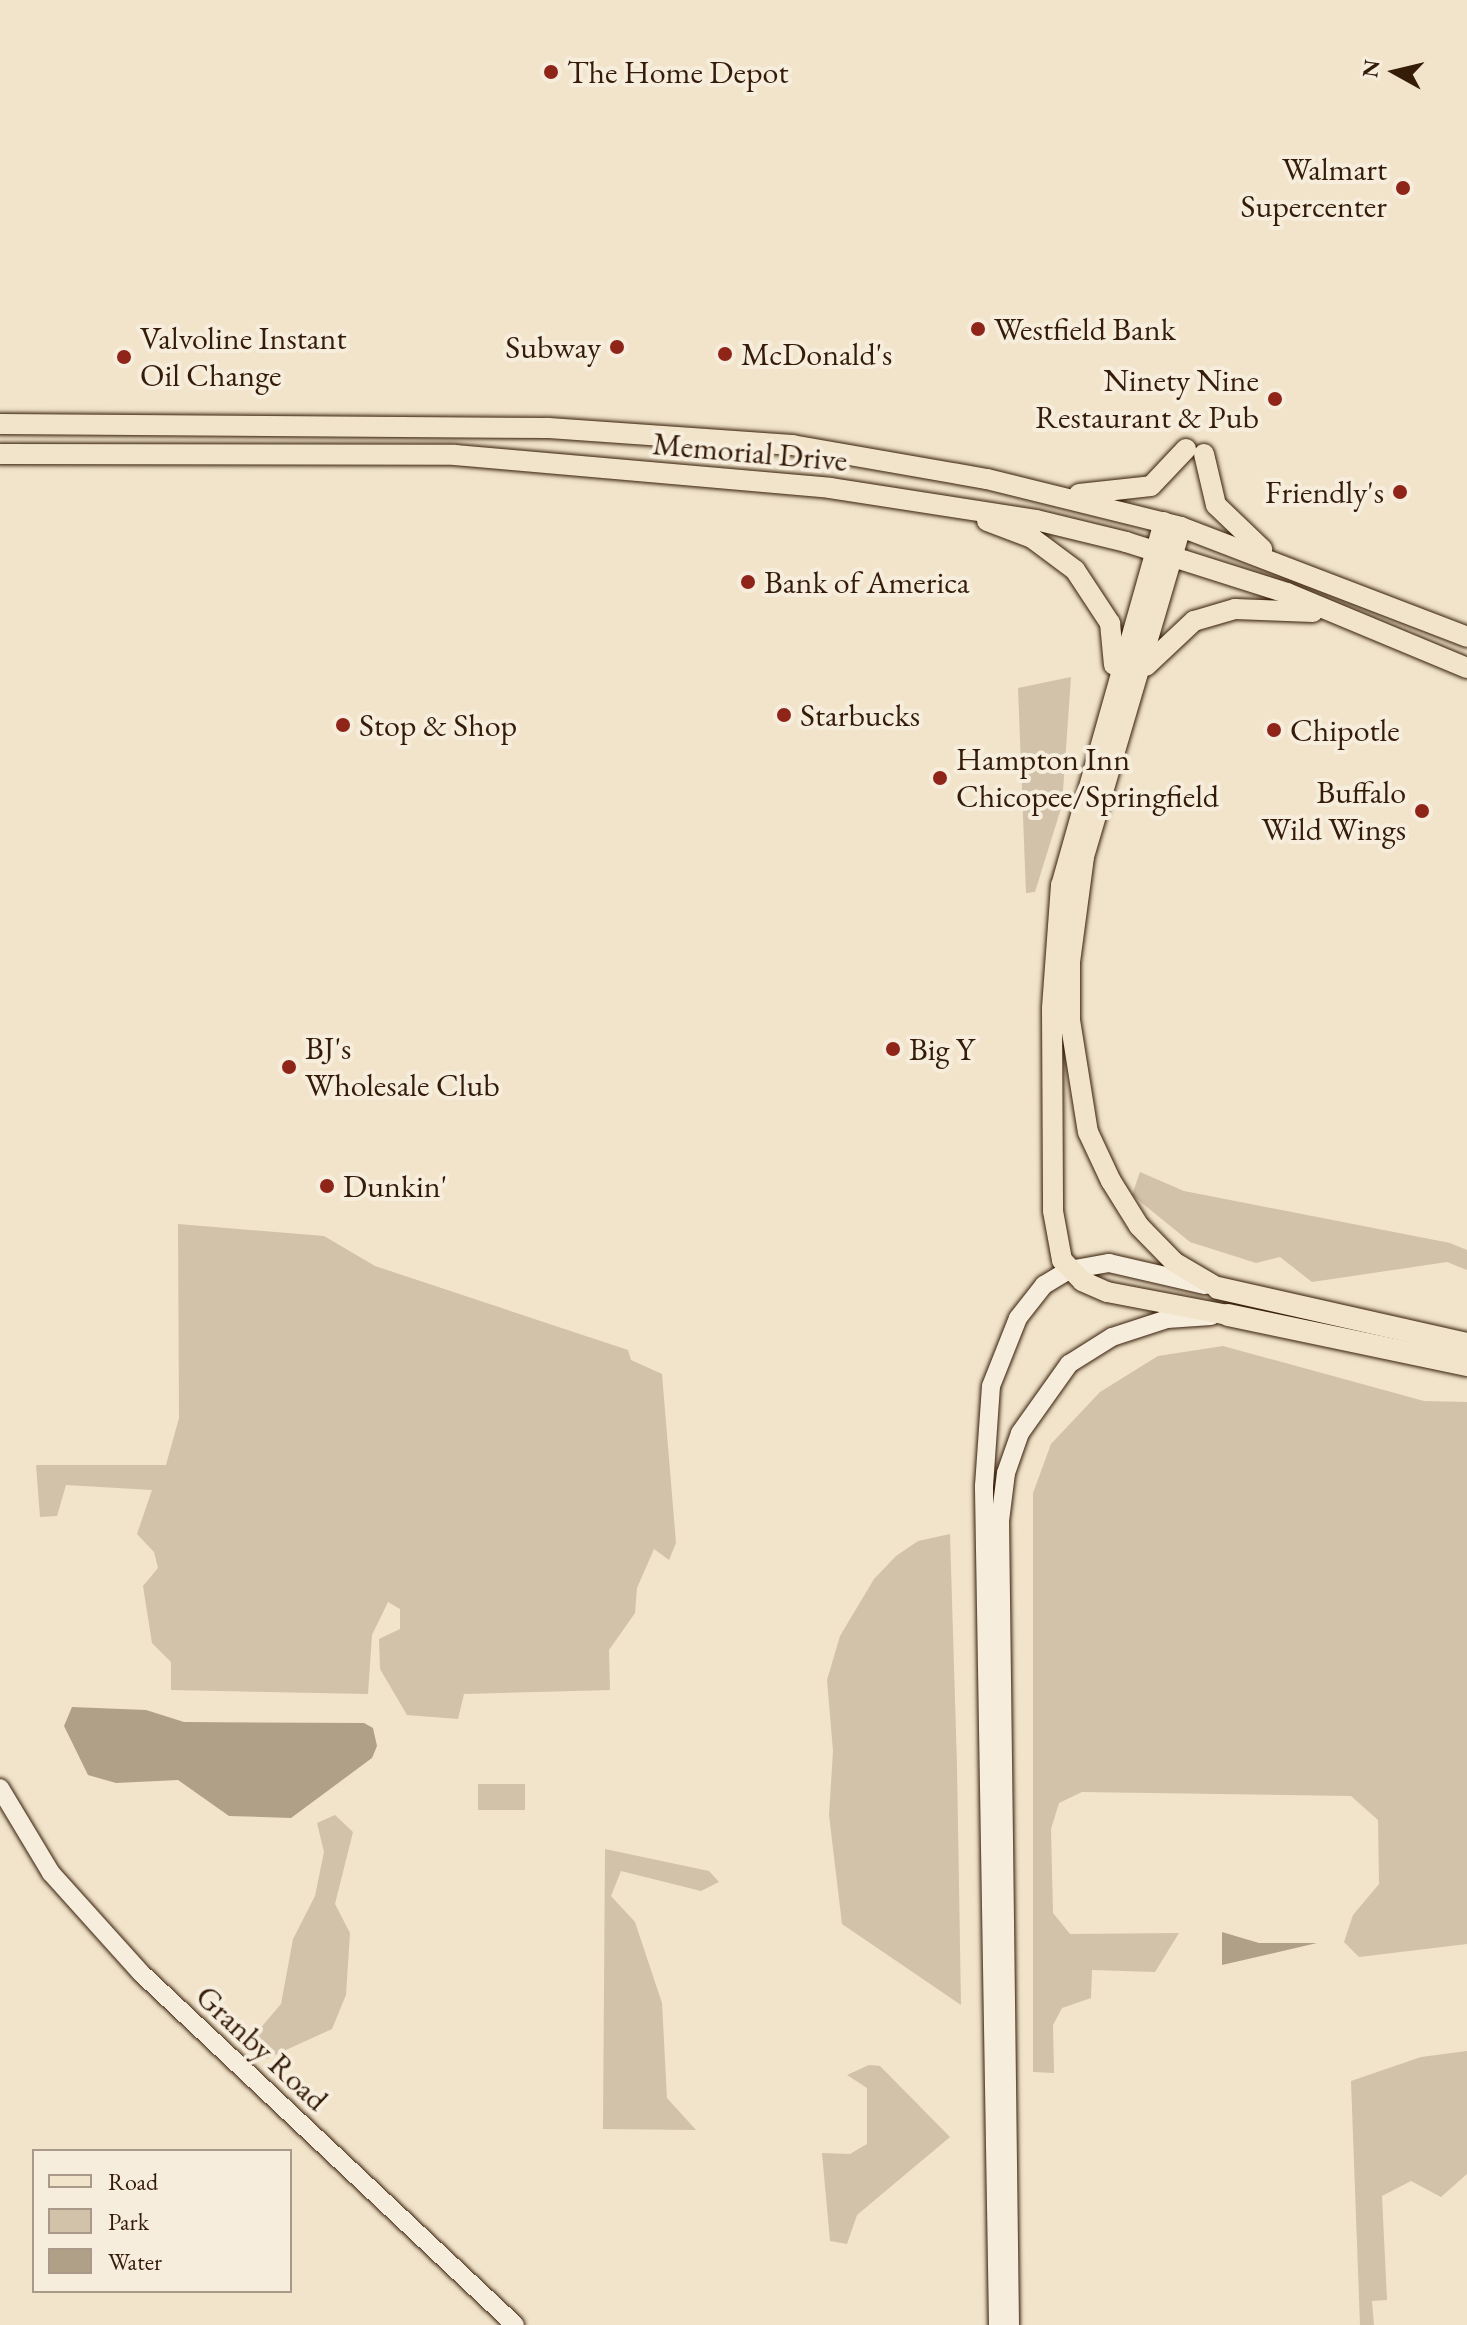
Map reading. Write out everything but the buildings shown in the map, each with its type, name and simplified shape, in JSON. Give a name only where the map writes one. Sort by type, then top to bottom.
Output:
[{"type":"highway","points":[[1218,1288],[1467,1344]]},
{"type":"highway","points":[[1228,1315],[1467,1365]]},
{"type":"main road","name":"Memorial Drive","points":[[0,424],[525,428],[792,445],[1058,496],[1172,525],[1274,559],[1467,637]]},
{"type":"main road","points":[[502,458],[503,428]]},
{"type":"main road","points":[[525,428],[529,461]]},
{"type":"main road","points":[[1058,496],[1151,486],[1195,452],[1216,505],[1274,559]]},
{"type":"main road","name":"Memorial Drive","points":[[0,454],[502,458],[568,469],[736,476],[1036,520],[1174,557],[1339,615],[1467,668]]},
{"type":"main road","points":[[948,507],[1032,538],[1075,570],[1110,623],[1111,692]]},
{"type":"main road","points":[[1172,525],[1153,551],[1071,835],[1054,935],[1053,1211],[1055,1239],[1069,1270],[1107,1292],[1228,1315]]},
{"type":"main road","points":[[1172,525],[1174,557],[1096,805],[1075,907],[1070,962],[1075,1078],[1088,1132],[1139,1226],[1174,1262],[1218,1288]]},
{"type":"main road","points":[[1140,672],[1194,621],[1235,609],[1339,615]]},
{"type":"main road","points":[[998,2325],[985,1424],[994,1374],[1018,1318],[1044,1285],[1069,1270],[1109,1263],[1218,1288]]},
{"type":"main road","points":[[1010,2325],[1000,1535],[1006,1473],[1020,1433],[1069,1364],[1112,1337],[1167,1319],[1228,1315]]},
{"type":"main road","name":"Granby Road","points":[[0,1788],[51,1873],[140,1972],[515,2325]]},
{"type":"main road","points":[[986,2325],[997,2305]]},
{"type":"green space","points":[[1071,677],[1062,805],[1035,892],[1026,893],[1018,688]]},
{"type":"green space","points":[[1140,1172],[1184,1191],[1450,1243],[1467,1250],[1467,1270],[1447,1262],[1312,1282],[1280,1257],[1256,1263],[1190,1242],[1132,1195]]},
{"type":"green space","points":[[178,1224],[324,1236],[375,1266],[628,1350],[631,1360],[662,1374],[676,1543],[669,1560],[654,1549],[637,1588],[635,1613],[609,1650],[610,1690],[464,1694],[458,1719],[407,1715],[380,1669],[379,1639],[400,1629],[400,1609],[388,1602],[372,1635],[368,1694],[171,1690],[171,1662],[152,1643],[143,1586],[158,1568],[154,1552],[137,1534],[152,1490],[66,1485],[57,1516],[40,1517],[36,1465],[166,1465],[179,1418]]},
{"type":"green space","points":[[1223,1346],[1424,1401],[1467,1402],[1467,1944],[1359,1957],[1344,1942],[1353,1915],[1379,1884],[1378,1820],[1351,1796],[1082,1792],[1059,1803],[1051,1829],[1053,1913],[1070,1934],[1179,1933],[1155,1972],[1092,1970],[1091,1998],[1062,2008],[1053,2025],[1054,2073],[1033,2072],[1033,1493],[1051,1444],[1100,1392],[1158,1356]]},
{"type":"green space","points":[[950,1534],[961,2005],[842,1924],[829,1815],[833,1751],[827,1680],[840,1636],[874,1579],[896,1556],[918,1541]]},
{"type":"green space","points":[[478,1784],[525,1784],[525,1810],[478,1810]]},
{"type":"green space","points":[[335,1815],[353,1832],[335,1904],[350,1933],[346,1995],[332,2029],[266,2059],[252,2038],[281,2004],[293,1939],[315,1896],[324,1852],[317,1823]]},
{"type":"green space","points":[[605,1849],[709,1871],[719,1882],[701,1891],[621,1871],[611,1896],[635,1922],[662,2003],[667,2098],[696,2130],[603,2129]]},
{"type":"green space","points":[[1467,2051],[1467,2174],[1441,2197],[1411,2181],[1382,2196],[1387,2300],[1372,2301],[1374,2325],[1360,2325],[1351,2081],[1421,2057]]},
{"type":"green space","points":[[869,2065],[880,2066],[950,2137],[857,2215],[847,2244],[830,2241],[822,2153],[850,2154],[867,2144],[867,2088],[847,2075]]},
{"type":"water","points":[[72,1707],[146,1710],[184,1722],[364,1723],[373,1728],[377,1746],[372,1758],[291,1818],[229,1816],[178,1780],[116,1783],[88,1775],[64,1726]]},
{"type":"water","points":[[1222,1932],[1259,1943],[1317,1943],[1222,1965]]},
{"type":"place","name":"The Home Depot","points":[[551,72]]},
{"type":"place","name":"Walmart Supercenter","points":[[1403,188]]},
{"type":"place","name":"Westfield Bank","points":[[978,329]]},
{"type":"place","name":"Subway","points":[[617,347]]},
{"type":"place","name":"McDonald's","points":[[725,354]]},
{"type":"place","name":"Valvoline Instant Oil Change","points":[[124,357]]},
{"type":"place","name":"Ninety Nine Restaurant & Pub","points":[[1275,399]]},
{"type":"place","name":"Friendly's","points":[[1400,492]]},
{"type":"place","name":"Bank of America","points":[[748,582]]},
{"type":"place","name":"Starbucks","points":[[784,715]]},
{"type":"place","name":"Stop & Shop","points":[[343,725]]},
{"type":"place","name":"Chipotle","points":[[1274,730]]},
{"type":"place","name":"Hampton Inn Chicopee/Springfield","points":[[940,778]]},
{"type":"place","name":"Buffalo Wild Wings","points":[[1422,811]]},
{"type":"place","name":"Big Y","points":[[893,1049]]},
{"type":"place","name":"BJ's Wholesale Club","points":[[289,1067]]},
{"type":"place","name":"Dunkin'","points":[[327,1186]]}]
